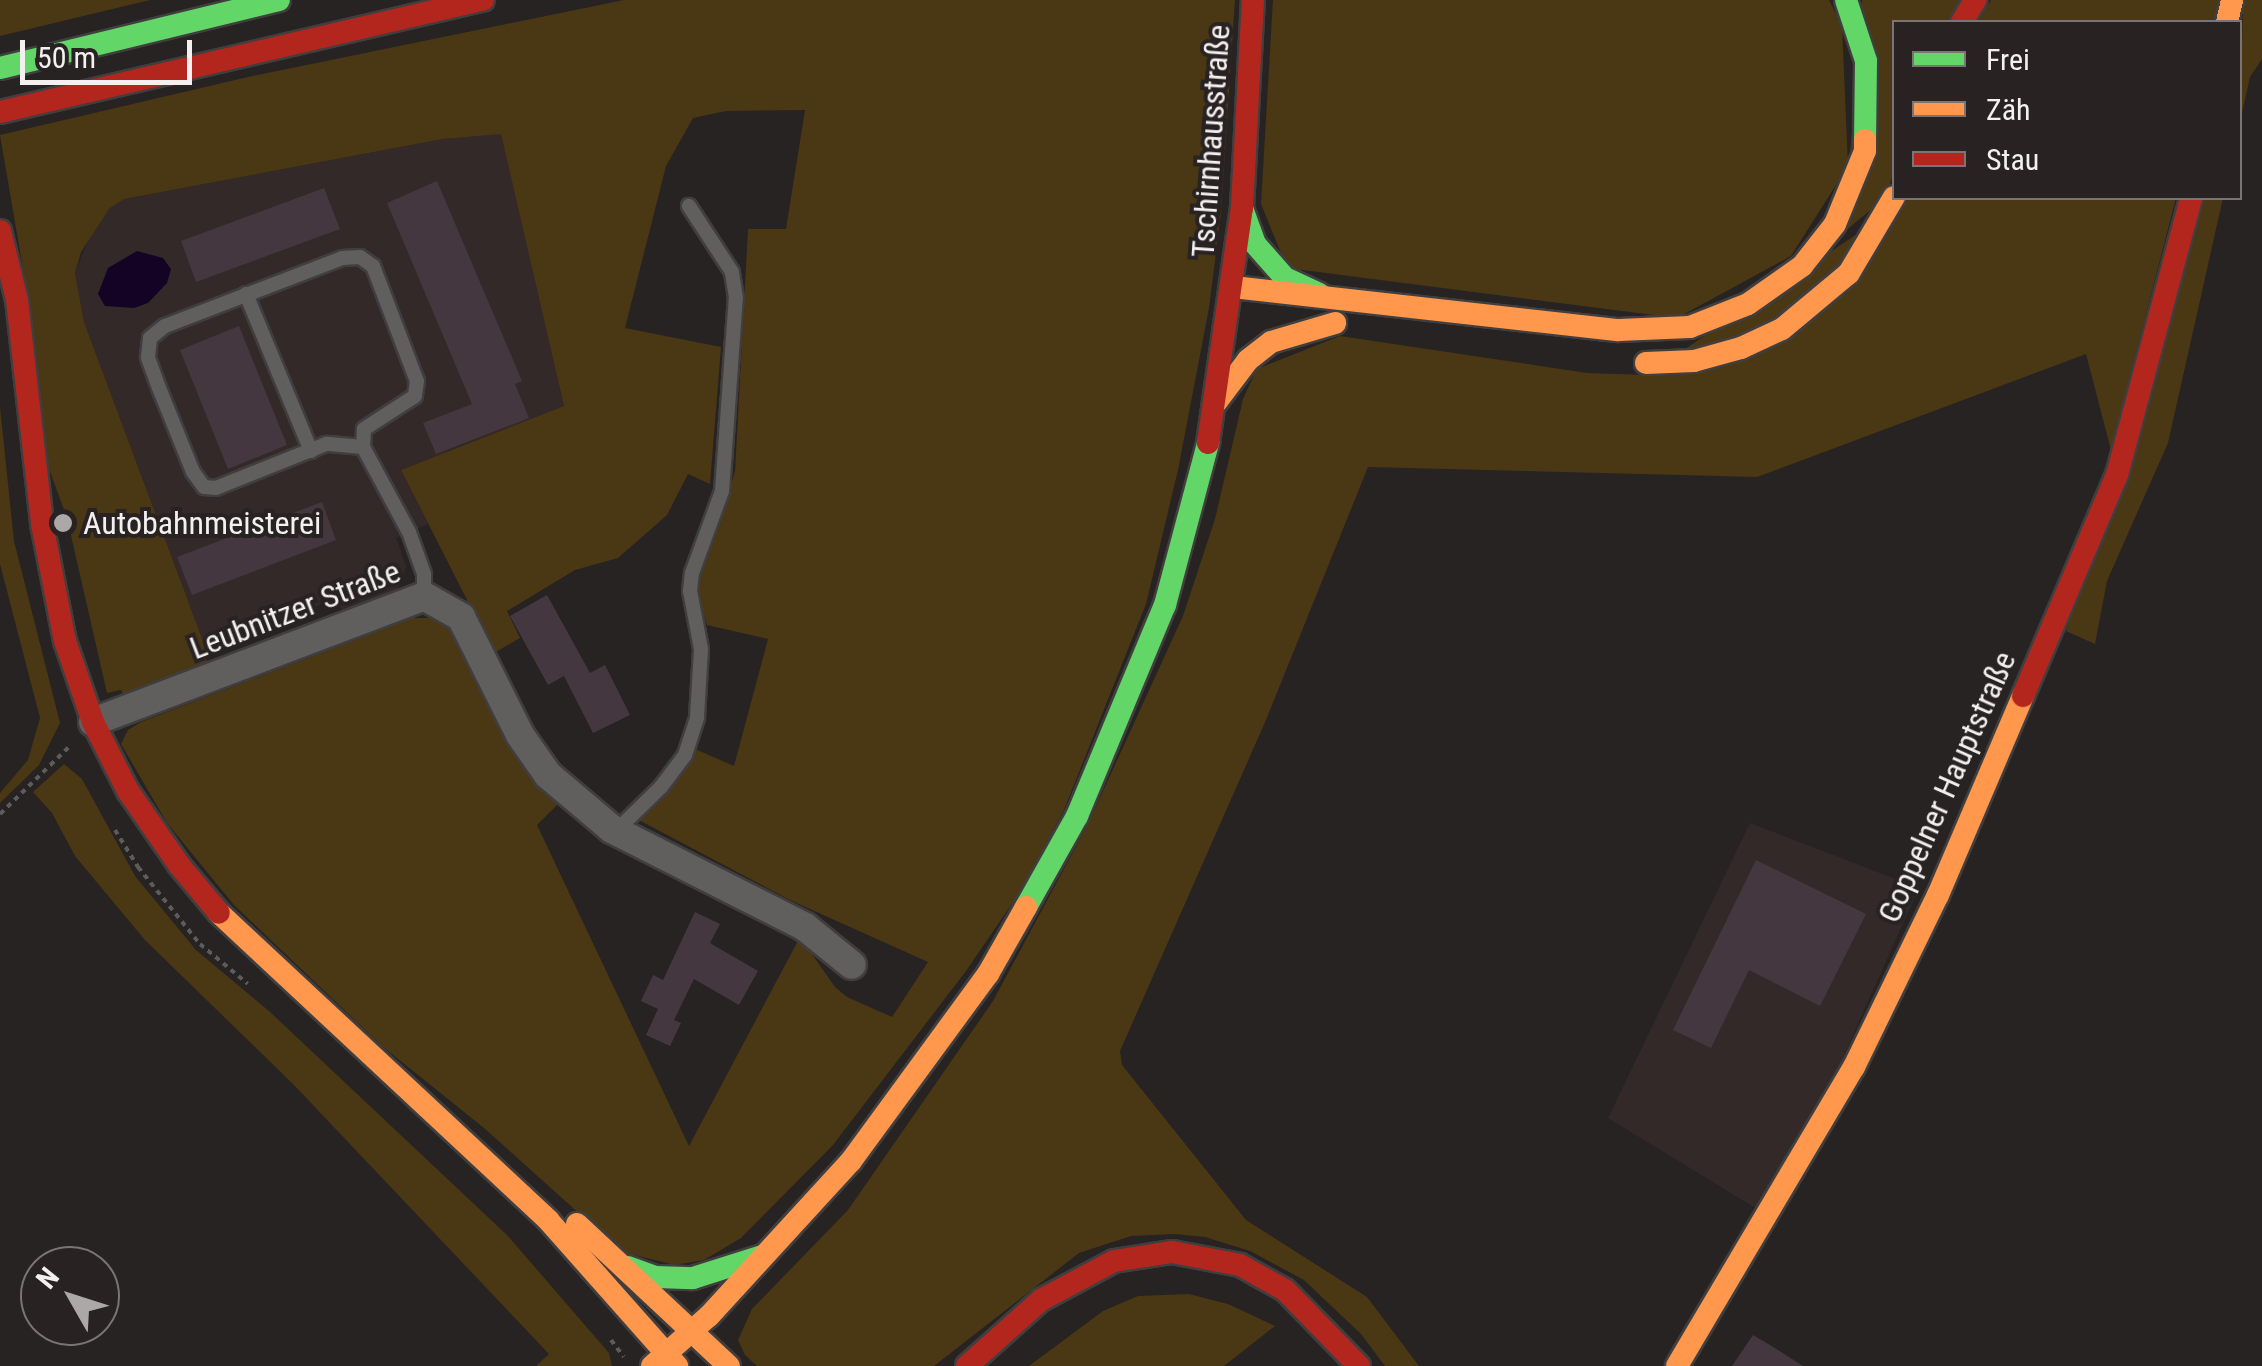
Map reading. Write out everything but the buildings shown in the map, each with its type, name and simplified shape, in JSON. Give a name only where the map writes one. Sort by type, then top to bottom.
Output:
[{"type":"main road","points":[[0,68],[279,0]]},
{"type":"main road","points":[[0,112],[483,0]]},
{"type":"main road","name":"Tschirnhausstraße","points":[[665,1362],[851,1161],[931,1055],[988,974],[1077,816],[1165,605],[1192,516],[1216,401],[1244,307],[1242,208],[1253,0]]},
{"type":"main road","points":[[1244,307],[1324,296],[1566,328],[1619,330],[1690,327],[1748,304],[1802,266],[1835,224],[1865,151],[1866,61],[1846,0]]},
{"type":"main road","points":[[1624,362],[1694,361],[1741,348],[1782,328],[1824,298],[1848,272],[1893,200]]},
{"type":"main road","name":"Goppelner Hauptstraße","points":[[1676,1366],[1854,1067],[1938,895],[2118,475],[2190,200]]},
{"type":"main road","points":[[1242,208],[1255,244],[1285,278],[1324,296]]},
{"type":"main road","points":[[0,231],[17,300],[48,561],[65,641],[93,722],[128,791],[179,866],[224,917],[548,1220],[665,1362]]},
{"type":"main road","points":[[1216,401],[1248,360],[1270,342],[1293,332],[1344,325],[1244,307]]},
{"type":"main road","points":[[358,1046],[438,1100],[628,1267],[729,1366]]},
{"type":"main road","points":[[967,1366],[1042,1300],[1114,1260],[1172,1252],[1240,1265],[1285,1290],[1359,1366]]},
{"type":"main road","points":[[628,1267],[656,1277],[694,1278],[764,1255]]},
{"type":"street","name":"Leubnitzer Straße","points":[[93,722],[424,596],[461,617],[520,735],[548,774],[616,831],[805,927],[852,965]]},
{"type":"lane","points":[[616,831],[661,787],[684,755],[696,716],[701,649],[690,591],[692,573],[722,491],[736,298],[732,272],[688,206]]},
{"type":"lane","points":[[362,447],[340,442],[216,488],[204,486],[186,455],[148,358],[150,338],[165,326],[342,258],[360,257],[373,266],[417,381],[415,396],[364,428],[362,447],[409,532],[424,574],[424,596]]},
{"type":"lane","points":[[246,294],[311,451]]},
{"type":"path","points":[[0,814],[93,722]]},
{"type":"shaded area","points":[[0,0],[150,0],[0,36]]},
{"type":"shaded area","points":[[624,0],[1235,0],[1221,213],[1209,308],[1178,470],[1146,604],[1064,810],[1020,892],[966,971],[833,1145],[741,1238],[704,1260],[675,1265],[622,1252],[484,1128],[382,1046],[234,905],[167,823],[121,744],[128,730],[141,722],[412,618],[434,618],[450,628],[464,650],[521,764],[560,802],[537,825],[689,1146],[800,937],[835,987],[847,997],[892,1017],[928,962],[790,900],[637,819],[675,783],[695,749],[734,766],[768,639],[707,625],[694,582],[720,524],[735,471],[748,229],[786,229],[805,110],[726,111],[693,118],[666,166],[625,328],[721,347],[710,484],[688,474],[667,515],[618,558],[575,570],[507,611],[520,638],[494,653],[401,470],[564,406],[501,134],[443,139],[124,199],[109,209],[81,252],[75,273],[84,322],[203,641],[208,666],[125,698],[121,690],[107,693],[67,518],[45,458],[28,298],[0,135],[248,77]]},
{"type":"shaded area","points":[[1273,0],[1829,0],[1842,25],[1848,166],[1791,256],[1677,318],[1287,268],[1261,204]]},
{"type":"shaded area","points":[[1862,0],[1965,0],[1952,20],[1892,20],[1892,178],[1886,197],[1844,232]]},
{"type":"shaded area","points":[[1991,0],[2221,0],[2216,20],[1979,20]]},
{"type":"shaded area","points":[[2243,0],[2262,0],[2262,59],[2250,77],[2242,113]]},
{"type":"shaded area","name":"Autobahnmeisterei","points":[[501,133],[564,406],[401,470],[428,524],[396,538],[406,566],[399,587],[389,595],[344,613],[336,599],[216,644],[203,641],[84,322],[75,273],[92,231],[109,209],[124,199],[443,139]]},
{"type":"shaded area","points":[[1908,200],[2175,200],[2111,450],[2086,354],[1757,477],[1368,467],[1266,720],[1120,1051],[1122,1065],[1246,1220],[1367,1297],[1419,1366],[1385,1366],[1361,1334],[1304,1280],[1250,1251],[1205,1237],[1175,1234],[1131,1236],[1079,1253],[934,1366],[757,1366],[745,1355],[738,1340],[752,1309],[848,1210],[993,1001],[1087,826],[1183,616],[1215,519],[1243,399],[1257,369],[1340,336],[1587,373],[1646,375]]},
{"type":"shaded area","points":[[2200,200],[2223,200],[2168,443],[2107,581],[2095,644],[2066,631]]},
{"type":"shaded area","points":[[137,251],[163,258],[171,269],[167,283],[148,303],[134,308],[105,306],[98,294],[108,268]]},
{"type":"shaded area","points":[[0,407],[14,541],[60,723],[39,765],[0,803],[0,793],[28,760],[40,718],[0,564]]},
{"type":"shaded area","points":[[64,764],[82,779],[135,876],[196,950],[270,1012],[508,1236],[609,1353],[612,1366],[536,1366],[549,1354],[294,1085],[145,940],[75,856],[52,813],[33,792]]},
{"type":"shaded area","points":[[1750,823],[1919,888],[1840,1064],[1757,1209],[1608,1118]]},
{"type":"shaded area","points":[[1189,1294],[1228,1304],[1275,1326],[1224,1366],[1029,1366],[1103,1311],[1138,1296]]},
{"type":"traffic: fast","points":[[0,68],[279,0]]},
{"type":"traffic: fast","points":[[1846,0],[1866,61],[1865,140]]},
{"type":"traffic: fast","points":[[1242,208],[1255,244],[1285,278],[1320,294]]},
{"type":"traffic: fast","points":[[1026,907],[1077,816],[1165,605],[1208,443]]},
{"type":"traffic: fast","points":[[628,1267],[656,1277],[693,1278],[762,1256]]},
{"type":"traffic: slow","points":[[2227,20],[2232,0]]},
{"type":"traffic: slow","points":[[1233,287],[1619,330],[1690,327],[1748,304],[1802,266],[1835,224],[1865,151],[1865,140]]},
{"type":"traffic: slow","points":[[1646,363],[1694,361],[1741,348],[1782,329],[1849,273],[1892,200]]},
{"type":"traffic: slow","points":[[1217,401],[1248,360],[1271,342],[1335,323]]},
{"type":"traffic: slow","points":[[1677,1366],[1854,1067],[1938,895],[2023,696]]},
{"type":"traffic: slow","points":[[652,1366],[709,1316],[851,1161],[988,974],[1026,907]]},
{"type":"traffic: slow","points":[[219,913],[548,1220],[677,1366]]},
{"type":"traffic: slow","points":[[577,1224],[729,1366]]},
{"type":"traffic: jam","points":[[0,112],[483,0]]},
{"type":"traffic: jam","points":[[1208,443],[1242,208],[1253,0]]},
{"type":"traffic: jam","points":[[1963,20],[1975,0]]},
{"type":"traffic: jam","points":[[2023,696],[2117,475],[2190,200]]},
{"type":"traffic: jam","points":[[0,231],[17,300],[42,524],[65,641],[93,722],[128,791],[179,865],[219,913]]},
{"type":"traffic: jam","points":[[967,1366],[1041,1300],[1114,1261],[1172,1252],[1240,1265],[1285,1290],[1359,1366]]},
{"type":"place","name":"Autobahnmeisterei","points":[[63,523]]}]
